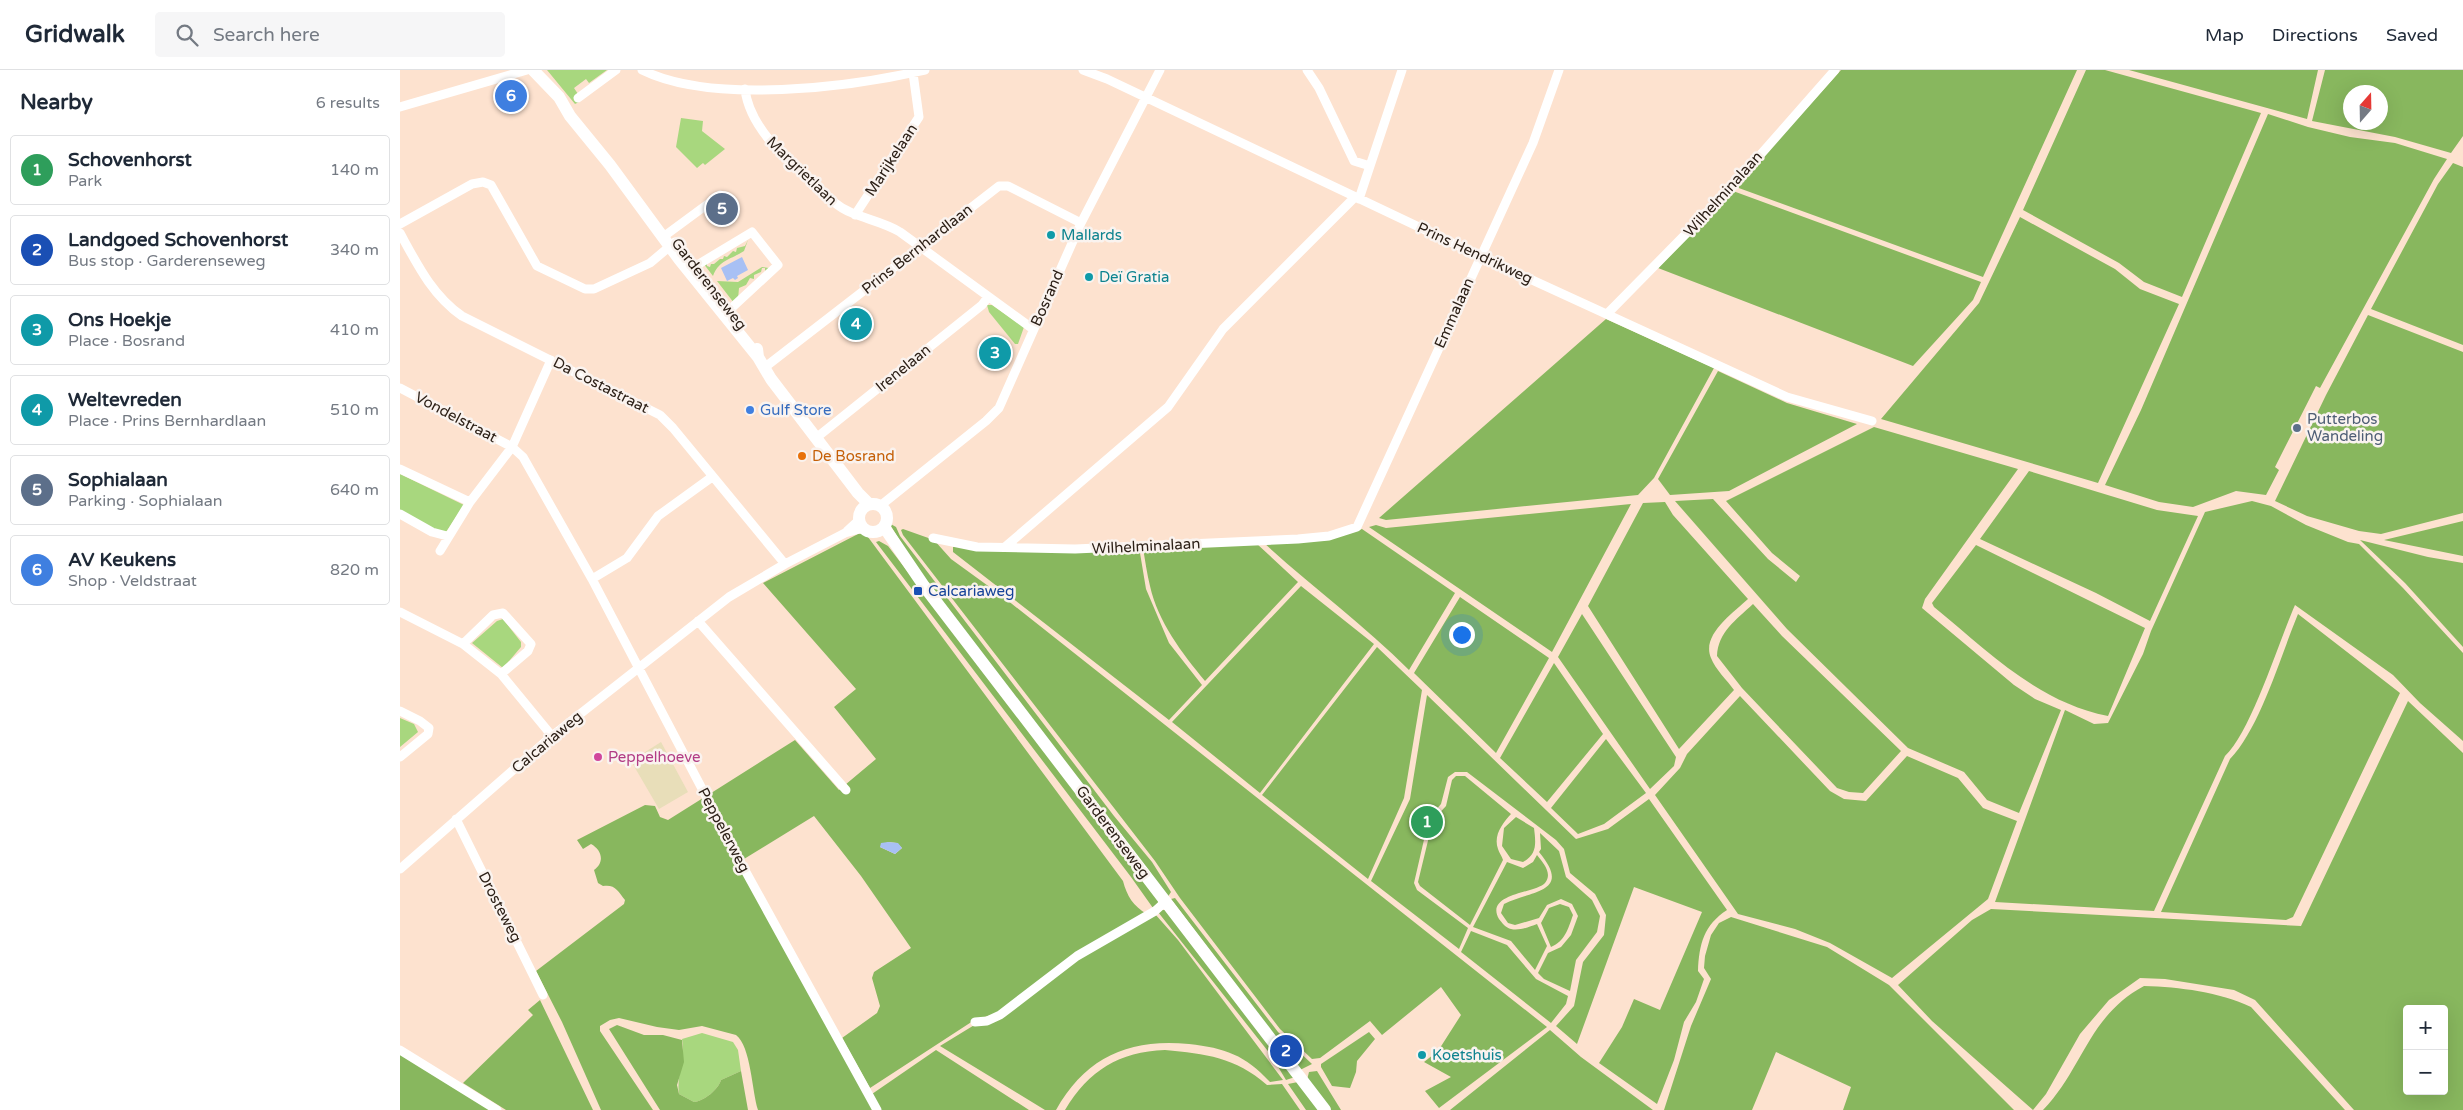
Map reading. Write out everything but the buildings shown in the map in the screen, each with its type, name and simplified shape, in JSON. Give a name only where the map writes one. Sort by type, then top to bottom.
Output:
[{"type":"main road","name":"Garderenseweg","points":[[532,70],[559,97],[570,116],[692,268],[858,493],[875,507]]},
{"type":"main road","points":[[875,507],[887,517],[882,528],[870,531],[861,524],[875,507]]},
{"type":"main road","name":"Garderenseweg","points":[[882,528],[998,683],[1325,1110]]},
{"type":"street","points":[[400,107],[527,70]]},
{"type":"street","points":[[578,98],[616,70]]},
{"type":"street","points":[[642,70],[652,75],[682,82],[745,89],[805,88],[925,70]]},
{"type":"street","name":"Prins Hendrikweg","points":[[1083,70],[1146,97],[1356,198],[1787,397],[1872,421]]},
{"type":"street","name":"Bosrand","points":[[875,507],[896,494],[986,421],[999,408],[1081,223],[1160,70]]},
{"type":"street","points":[[1307,70],[1319,88],[1354,160],[1370,166]]},
{"type":"street","points":[[1005,547],[1168,408],[1223,329],[1356,198],[1370,166],[1402,70]]},
{"type":"street","name":"Emmalaan","points":[[1357,527],[1533,143],[1559,70]]},
{"type":"street","name":"Wilhelminalaan","points":[[1607,314],[1732,187],[1835,70]]},
{"type":"street","name":"Marijkelaan","points":[[855,215],[919,117],[913,73]]},
{"type":"street","name":"Margrietlaan","points":[[745,89],[747,105],[761,130],[844,211],[890,226],[1033,329]]},
{"type":"street","points":[[400,224],[472,184],[483,182],[491,185],[537,266],[585,288],[594,289],[642,267],[669,239],[720,195]]},
{"type":"street","name":"Prins Bernhardlaan","points":[[761,362],[920,248],[999,186],[1008,186],[1081,223]]},
{"type":"street","name":"Da Costastraat","points":[[400,232],[423,275],[447,305],[462,316],[660,416],[674,428],[784,564]]},
{"type":"street","points":[[692,268],[752,232],[778,266],[726,313]]},
{"type":"street","name":"Irenelaan","points":[[816,438],[982,305],[988,297]]},
{"type":"street","points":[[440,551],[447,536],[470,502],[512,447],[551,360]]},
{"type":"street","name":"Vondelstraat","points":[[400,388],[512,447]]},
{"type":"street","name":"Peppelerweg","points":[[512,447],[523,457],[592,579],[741,863],[877,1110]]},
{"type":"street","points":[[400,469],[470,502]]},
{"type":"street","points":[[592,579],[627,558],[658,516],[712,477]]},
{"type":"street","points":[[400,514],[432,532],[447,536]]},
{"type":"street","name":"Calcariaweg","points":[[400,869],[552,736],[698,621],[744,587],[861,524]]},
{"type":"street","name":"Wilhelminalaan","points":[[933,538],[977,546],[1075,549],[1298,539],[1329,536],[1357,527]]},
{"type":"street","points":[[400,612],[463,644],[501,674],[552,736]]},
{"type":"street","points":[[463,644],[493,615],[503,614],[531,644],[528,651],[501,674]]},
{"type":"street","points":[[698,621],[846,790]]},
{"type":"street","points":[[400,711],[429,728],[428,734],[400,757]]},
{"type":"street","name":"Drosteweg","points":[[456,819],[543,995]]},
{"type":"street","points":[[975,1022],[987,1021],[1000,1015],[1077,956],[1154,911],[1165,902]]},
{"type":"street","points":[[400,1050],[497,1110]]},
{"type":"green space","points":[[547,70],[607,70],[589,83],[586,79],[574,88],[578,94],[579,102],[575,104]]},
{"type":"green space","points":[[1841,70],[2077,70],[1983,277],[1736,187]]},
{"type":"green space","points":[[2086,70],[2105,70],[2261,113],[2182,297],[2144,282],[2119,263],[2023,210]]},
{"type":"green space","points":[[2129,70],[2318,70],[2307,119]]},
{"type":"green space","points":[[2325,70],[2463,70],[2463,136],[2451,153],[2395,137],[2359,130],[2388,130],[2388,85],[2343,85],[2343,127],[2312,121]]},
{"type":"green space","points":[[2268,114],[2308,127],[2350,137],[2395,143],[2447,159],[2434,179],[2320,388],[2316,386],[2275,467],[2279,470],[2266,495],[2236,491],[2193,507],[2159,502],[2105,485],[2141,410]]},
{"type":"green space","points":[[681,118],[703,121],[702,131],[725,149],[705,165],[703,163],[697,168],[676,147]]},
{"type":"green space","points":[[2453,163],[2463,167],[2463,345],[2371,309],[2438,184]]},
{"type":"green space","points":[[1733,191],[1981,282],[1973,300],[1913,366],[1658,268]]},
{"type":"green space","points":[[2020,217],[2115,269],[2140,289],[2179,304],[2098,483],[1881,419],[1979,303]]},
{"type":"green space","points":[[748,240],[744,251],[722,263],[713,276],[703,263],[707,263],[707,266],[710,267],[711,264],[723,259],[724,256],[727,257],[733,251],[736,252],[737,248],[745,246]]},
{"type":"green space","points":[[762,267],[769,268],[765,271],[765,268],[762,268],[761,272],[754,275],[754,279],[750,278],[746,285],[739,288],[738,299],[734,303],[717,281],[738,282]]},
{"type":"green space","points":[[987,305],[992,305],[1024,327],[1018,344],[1015,344],[989,312]]},
{"type":"green space","points":[[2368,315],[2463,352],[2463,513],[2381,534],[2359,531],[2307,516],[2275,501],[2326,395]]},
{"type":"green space","points":[[1606,319],[1714,368],[1654,478],[1638,495],[1386,520],[1379,518]]},
{"type":"green space","points":[[1718,371],[1787,403],[1857,424],[1729,491],[1670,495],[1658,479]]},
{"type":"green space","points":[[1874,427],[2018,469],[1925,599],[1922,608],[2014,685],[2035,699],[2061,710],[2019,813],[1987,800],[1964,772],[1908,748],[1787,629],[1675,501],[1713,499],[1768,559],[1796,582],[1800,576],[1772,553],[1726,501]]},
{"type":"green space","points":[[2029,471],[2157,510],[2198,516],[2150,621],[2096,593],[1980,539]]},
{"type":"green space","points":[[400,474],[464,505],[446,532],[434,529],[400,510]]},
{"type":"green space","points":[[2252,501],[2271,506],[2306,525],[2348,542],[2359,544],[2463,653],[2463,741],[2420,703],[2393,675],[2295,605],[2264,685],[2245,727],[2225,756],[2154,911],[1995,902],[2065,710],[2094,724],[2108,723],[2143,654],[2151,631],[2205,512]]},
{"type":"green space","points":[[1665,502],[1673,515],[1748,599],[1720,625],[1710,641],[1711,658],[1734,690],[1679,749],[1588,606],[1643,503]]},
{"type":"green space","points":[[1631,504],[1552,652],[1369,527],[1376,525],[1386,528]]},
{"type":"green space","points":[[2463,521],[2463,556],[2384,540]]},
{"type":"green space","points":[[889,523],[896,527],[900,536],[1114,816],[1152,862],[1171,892],[1167,898],[921,575]]},
{"type":"green space","points":[[903,529],[934,540],[951,559],[1002,596],[1547,1027],[1439,1108],[1425,1091],[1451,1077],[1424,1062],[1438,1051],[1461,1015],[1441,987],[1382,1035],[1370,1021],[1320,1058],[1312,1059],[1280,1029],[1180,898],[1155,861],[903,535],[901,530]]},
{"type":"green space","points":[[1362,529],[1455,593],[1409,670],[1374,637],[1264,543],[1329,540]]},
{"type":"green space","points":[[865,533],[1123,881],[1131,900],[1147,914],[1071,957],[1000,1013],[976,1019],[870,1088],[842,1038],[877,1013],[880,1006],[872,978],[874,972],[911,948],[861,876],[814,816],[744,859],[708,795],[795,740],[839,790],[876,759],[834,707],[856,689],[763,583],[858,534]],"holes":[[[888,842],[897,843],[902,848],[895,854],[880,847]]]},
{"type":"green space","points":[[2360,540],[2428,557],[2463,563],[2463,647],[2405,583]]},
{"type":"green space","points":[[879,541],[888,546],[1159,900],[1157,905],[1153,908],[876,542]]},
{"type":"green space","points":[[1256,543],[1298,582],[1205,681],[1172,636],[1159,612],[1150,586],[1143,548]]},
{"type":"green space","points":[[1976,545],[2145,628],[2108,716],[2082,709],[2036,687],[1994,657],[1934,607],[1932,603]]},
{"type":"green space","points":[[953,547],[1139,547],[1146,589],[1169,643],[1202,685],[1169,720],[953,552]]},
{"type":"green space","points":[[1301,586],[1374,644],[1260,793],[1172,722]]},
{"type":"green space","points":[[1460,597],[1549,658],[1496,753],[1414,673]]},
{"type":"green space","points":[[1753,604],[1782,636],[1901,751],[1863,793],[1849,792],[1837,788],[1742,688],[1717,656],[1724,633]]},
{"type":"green space","points":[[1582,614],[1676,757],[1674,766],[1650,789],[1558,657]]},
{"type":"green space","points":[[2298,614],[2400,693],[2293,917],[2286,920],[2161,912],[2230,759],[2241,746],[2260,710]]},
{"type":"green space","points":[[503,619],[521,642],[521,647],[503,668],[472,643],[497,621]]},
{"type":"green space","points":[[1377,647],[1422,690],[1404,798],[1368,879],[1262,795]]},
{"type":"green space","points":[[1554,663],[1603,734],[1547,802],[1500,758]]},
{"type":"green space","points":[[1427,695],[1576,839],[1608,829],[1649,799],[1727,910],[1713,922],[1704,936],[1698,971],[1704,979],[1696,1002],[1684,1022],[1674,1060],[1657,1104],[1599,1063],[1622,1027],[1634,999],[1660,1010],[1702,912],[1634,887],[1577,1044],[1556,1026],[1574,1006],[1583,962],[1604,935],[1606,915],[1595,894],[1570,873],[1564,849],[1556,840],[1467,772],[1455,772],[1448,777],[1441,804],[1429,818],[1414,883],[1417,890],[1468,928],[1459,949],[1371,881],[1410,799]]},
{"type":"green space","points":[[1740,696],[1830,791],[1844,799],[1866,801],[1907,756],[1958,778],[1983,808],[2017,821],[1988,899],[1892,978],[1830,943],[1795,929],[1738,914],[1655,795],[1680,768],[1687,754]]},
{"type":"green space","points":[[2408,701],[2463,753],[2463,1110],[2354,1110],[2255,1000],[2234,990],[2165,979],[2140,978],[2109,1000],[2080,1034],[2046,1094],[2033,1110],[1932,1021],[1898,985],[1972,920],[1991,909],[2301,926]]},
{"type":"green space","points":[[400,718],[414,724],[418,732],[400,747]]},
{"type":"green space","points":[[1606,739],[1646,793],[1604,824],[1578,834],[1551,808]]},
{"type":"green space","points":[[1456,776],[1465,776],[1511,814],[1502,825],[1497,839],[1498,849],[1503,860],[1470,925],[1420,886],[1418,882],[1433,820],[1446,806],[1452,780]]},
{"type":"green space","points":[[703,798],[873,1110],[758,1110],[748,1059],[741,1041],[736,1035],[702,1026],[679,1030],[619,1018],[610,1020],[600,1026],[600,1031],[653,1110],[601,1110],[562,1022],[536,971],[624,904],[625,900],[616,889],[598,883],[594,870],[601,860],[598,849],[591,844],[583,849],[577,840],[645,805],[655,806],[660,817],[668,820]]},
{"type":"green space","points":[[1516,817],[1534,828],[1533,852],[1523,862],[1511,859],[1502,846],[1504,828]]},
{"type":"green space","points":[[1540,833],[1559,851],[1566,877],[1592,900],[1600,916],[1597,932],[1576,960],[1570,991],[1544,979],[1538,973],[1548,953],[1561,947],[1571,935],[1578,916],[1572,904],[1561,899],[1547,905],[1539,918],[1515,925],[1508,923],[1501,913],[1504,904],[1545,888],[1550,883],[1552,875],[1539,852],[1541,849]]},
{"type":"green space","points":[[1537,855],[1548,872],[1545,883],[1505,899],[1496,910],[1499,919],[1509,928],[1521,929],[1537,924],[1547,946],[1535,970],[1511,941],[1473,927],[1507,862],[1523,868],[1533,862]]},
{"type":"green space","points":[[1175,898],[1278,1032],[1312,1064],[1300,1070],[1171,899]]},
{"type":"green space","points":[[1560,904],[1569,907],[1573,915],[1563,938],[1551,947],[1541,923],[1549,908]]},
{"type":"green space","points":[[1166,910],[1295,1077],[1286,1080],[1271,1055],[1158,912]]},
{"type":"green space","points":[[1155,914],[1178,940],[1283,1080],[1270,1082],[1243,1059],[1234,1054],[1213,1048],[1189,1044],[1147,1044],[1128,1048],[1095,1064],[1081,1076],[1056,1110],[1045,1110],[940,1046],[976,1024],[988,1024],[1076,959]]},
{"type":"green space","points":[[1731,917],[1827,947],[1889,985],[2014,1110],[1843,1110],[1851,1087],[1776,1052],[1752,1110],[1664,1110],[1691,1026],[1711,979],[1704,968],[1705,956],[1711,935],[1719,923]]},
{"type":"green space","points":[[1471,931],[1507,945],[1536,979],[1568,996],[1566,1004],[1551,1023],[1461,952]]},
{"type":"green space","points":[[2144,986],[2199,991],[2251,1007],[2345,1110],[2043,1110],[2068,1078],[2098,1028],[2110,1012],[2125,998]]},
{"type":"green space","points":[[540,1000],[593,1110],[506,1110],[463,1083],[533,1015],[528,1010]]},
{"type":"green space","points":[[617,1025],[644,1035],[663,1035],[682,1040],[684,1062],[677,1085],[679,1094],[694,1102],[702,1100],[710,1094],[717,1088],[721,1080],[741,1071],[748,1110],[660,1110],[609,1029]]},
{"type":"green space","points":[[1550,1030],[1581,1057],[1653,1110],[1450,1110]]},
{"type":"green space","points":[[1369,1032],[1375,1039],[1357,1061],[1356,1072],[1350,1088],[1332,1086],[1321,1064]]},
{"type":"green space","points":[[702,1033],[733,1042],[738,1050],[741,1071],[721,1080],[717,1088],[710,1094],[702,1100],[694,1102],[679,1094],[678,1087],[683,1053],[682,1039]]},
{"type":"green space","points":[[936,1050],[1029,1110],[881,1110],[872,1094]]},
{"type":"green space","points":[[1165,1050],[1207,1055],[1243,1068],[1267,1085],[1282,1084],[1300,1110],[1065,1110],[1084,1084],[1107,1066],[1119,1059],[1133,1055]]},
{"type":"green space","points":[[400,1054],[493,1110],[400,1110]]},
{"type":"green space","points":[[1317,1071],[1341,1110],[1330,1110],[1307,1080],[1309,1072]]},
{"type":"green space","points":[[1298,1082],[1319,1110],[1306,1110],[1288,1084]]},
{"type":"sand","points":[[661,742],[688,792],[659,809],[631,761]]},
{"type":"water","points":[[742,257],[748,270],[737,276],[738,278],[735,280],[733,278],[727,281],[721,268]]},
{"type":"water","points":[[881,843],[898,843],[902,848],[895,854],[880,847]]},
{"type":"place","name":"AV Keukens","points":[[511,96]]},
{"type":"place","name":"Sophialaan","points":[[722,209]]},
{"type":"place","name":"Mallards","points":[[1051,235]]},
{"type":"place","name":"Deï Gratia","points":[[1089,277]]},
{"type":"place","name":"Weltevreden","points":[[856,324]]},
{"type":"place","name":"Ons Hoekje","points":[[995,353]]},
{"type":"place","name":"Gulf Store","points":[[750,410]]},
{"type":"place","name":"Putterbos Wandeling","points":[[2297,428]]},
{"type":"place","name":"De Bosrand","points":[[802,456]]},
{"type":"place","name":"Calcariaweg","points":[[918,591]]},
{"type":"place","name":"Peppelhoeve","points":[[598,757]]},
{"type":"place","name":"Schovenhorst","points":[[1427,822]]},
{"type":"place","name":"Landgoed Schovenhorst","points":[[1286,1051]]},
{"type":"place","name":"Koetshuis","points":[[1422,1055]]}]
